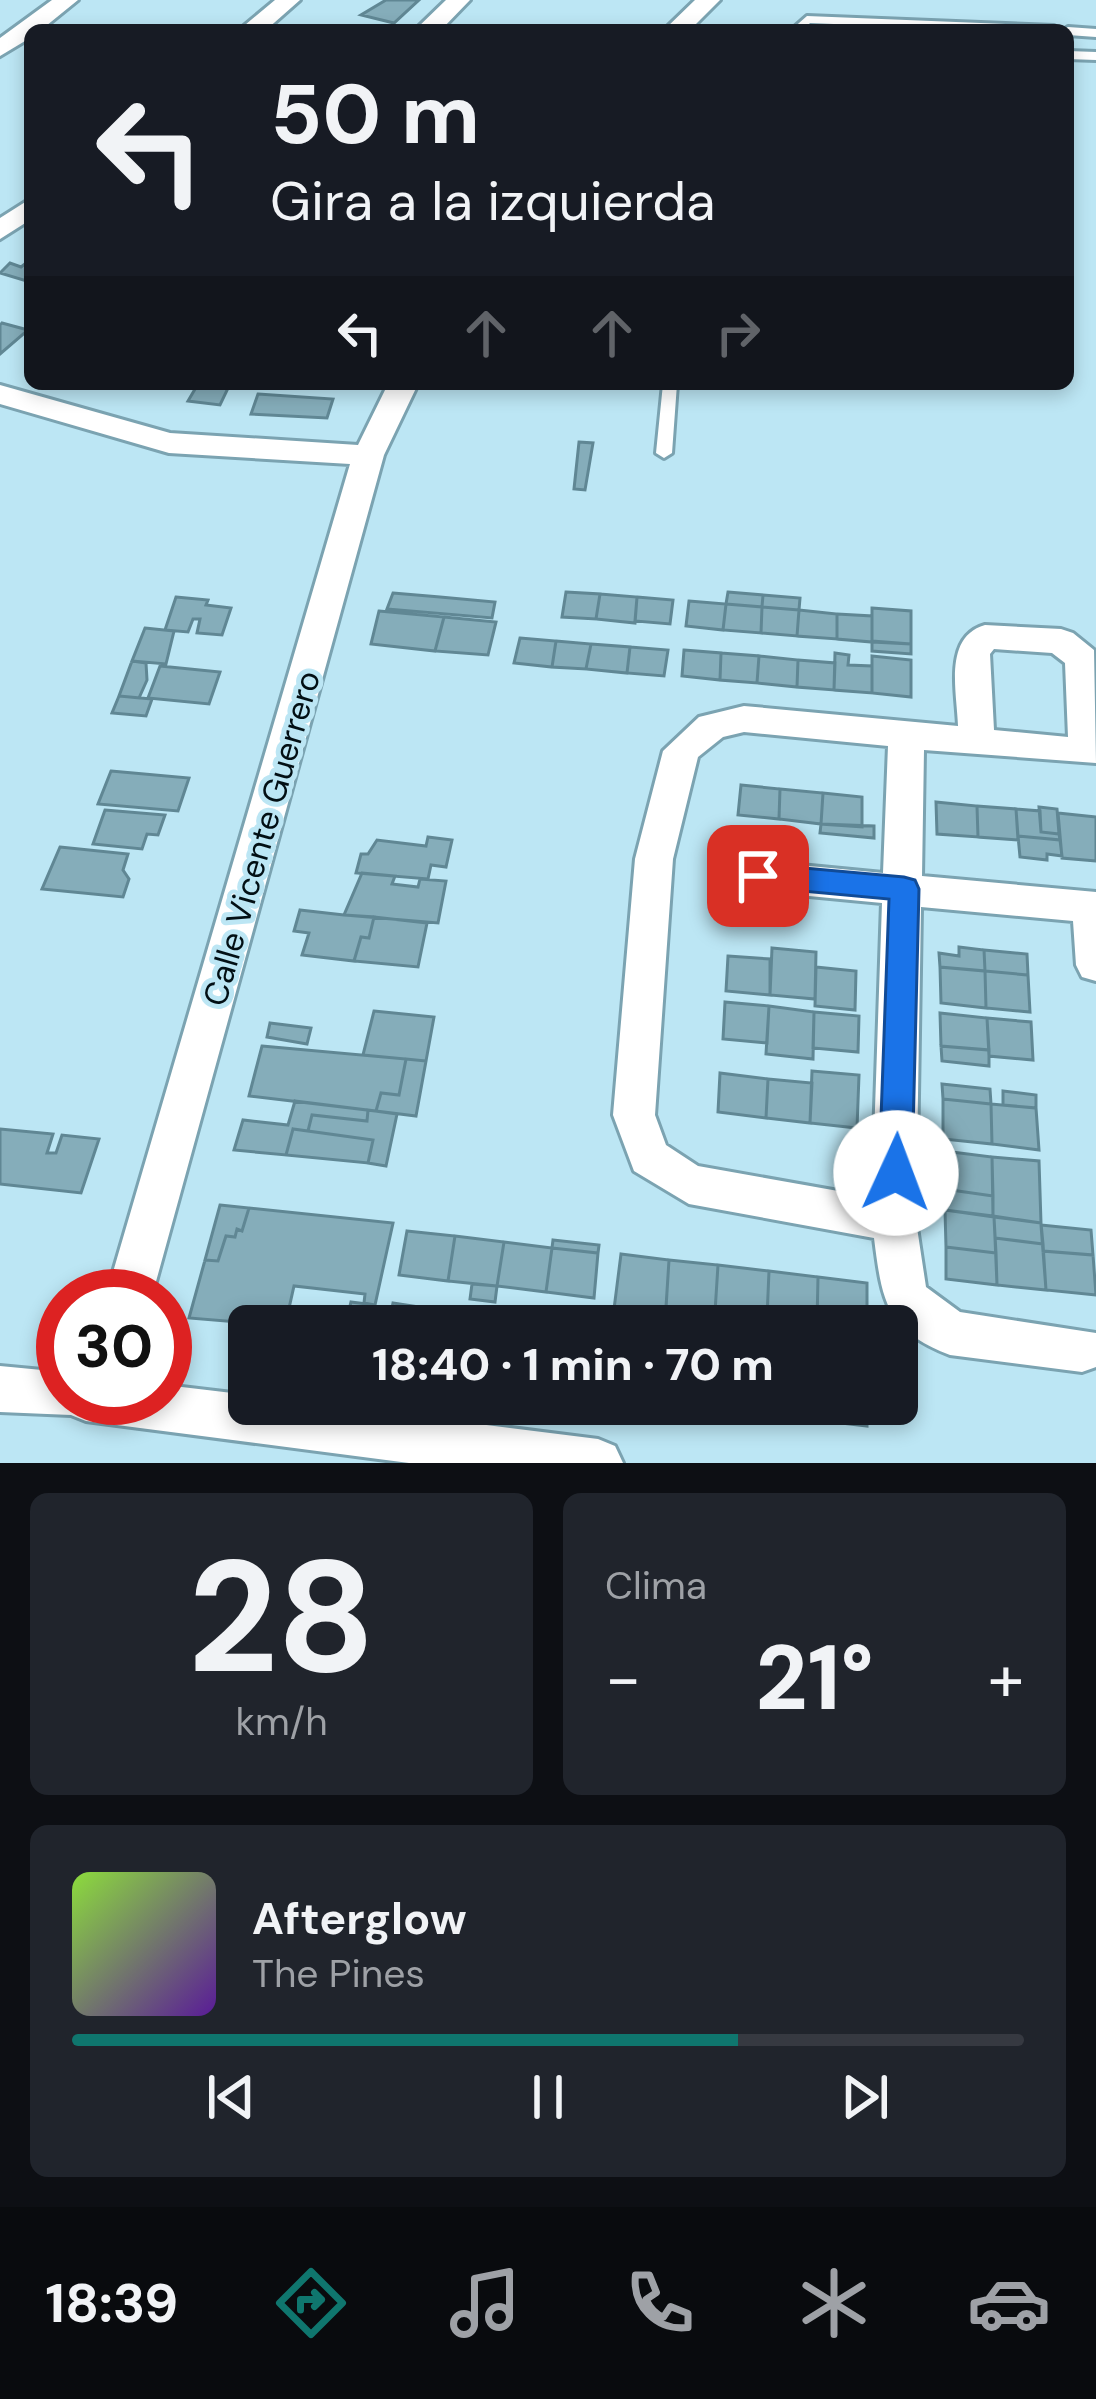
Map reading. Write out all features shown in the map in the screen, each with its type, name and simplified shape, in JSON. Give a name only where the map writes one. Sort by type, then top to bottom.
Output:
[{"type":"street","points":[[35,24],[67,0]]},
{"type":"street","points":[[259,24],[289,0]]},
{"type":"street","points":[[433,24],[459,0]]},
{"type":"street","points":[[683,24],[709,0]]},
{"type":"street","points":[[0,231],[24,212]]},
{"type":"street","name":"Calle Vicente Guerrero","points":[[137,1269],[368,455],[400,390]]},
{"type":"street","points":[[23,394],[169,442],[368,455]]},
{"type":"street","points":[[894,1221],[688,1184],[649,1156],[634,1115],[654,859],[681,751],[712,726],[744,718],[976,741]]},
{"type":"street","points":[[906,734],[894,1221],[905,1298],[950,1333],[1082,1351]]},
{"type":"street","points":[[758,876],[1094,908],[1096,965]]},
{"type":"street","points":[[0,1389],[36,1393]]},
{"type":"street","points":[[192,1411],[598,1463]]},
{"type":"lane","points":[[802,24],[807,19],[919,24]]},
{"type":"lane","points":[[664,453],[669,390]]},
{"type":"building","points":[[386,0],[419,0],[394,23],[361,15]]},
{"type":"building","points":[[10,263],[24,265],[24,280],[0,273]]},
{"type":"building","points":[[0,325],[24,329],[24,333],[0,354]]},
{"type":"building","points":[[194,390],[227,390],[220,405],[188,401]]},
{"type":"building","points":[[258,394],[333,399],[327,418],[251,414]]},
{"type":"building","points":[[579,442],[593,443],[585,490],[574,489]]},
{"type":"building","points":[[566,592],[600,594],[596,619],[562,617]]},
{"type":"building","points":[[728,592],[763,595],[762,607],[726,604]]},
{"type":"building","points":[[393,593],[495,602],[492,618],[387,609]]},
{"type":"building","points":[[600,594],[637,597],[635,623],[596,619]]},
{"type":"building","points":[[763,595],[800,598],[799,610],[762,607]]},
{"type":"building","points":[[176,597],[231,608],[222,635],[197,633],[200,619],[193,619],[188,632],[165,630]]},
{"type":"building","points":[[637,597],[673,600],[670,624],[635,621]]},
{"type":"building","points":[[689,601],[726,604],[723,630],[686,626]]},
{"type":"building","points":[[726,604],[762,607],[761,633],[723,630]]},
{"type":"building","points":[[762,607],[799,610],[797,636],[761,633]]},
{"type":"building","points":[[872,608],[911,611],[911,644],[872,641]]},
{"type":"building","points":[[799,610],[837,614],[837,639],[797,636]]},
{"type":"building","points":[[379,611],[444,617],[435,651],[371,644]]},
{"type":"building","points":[[837,614],[872,616],[872,642],[837,639]]},
{"type":"building","points":[[444,617],[496,622],[488,655],[435,651]]},
{"type":"building","points":[[145,628],[174,631],[166,664],[132,661]]},
{"type":"building","points":[[520,638],[556,641],[552,667],[514,663]]},
{"type":"building","points":[[556,641],[591,644],[586,669],[552,667]]},
{"type":"building","points":[[872,642],[911,644],[911,654],[872,651]]},
{"type":"building","points":[[591,644],[630,647],[627,673],[586,669]]},
{"type":"building","points":[[630,647],[668,650],[664,676],[627,673]]},
{"type":"building","points":[[684,650],[721,653],[720,680],[682,676]]},
{"type":"building","points":[[721,653],[759,656],[757,683],[720,680]]},
{"type":"building","points":[[835,653],[849,655],[848,665],[872,666],[872,693],[834,690]]},
{"type":"building","points":[[759,656],[798,660],[797,687],[757,683]]},
{"type":"building","points":[[872,656],[911,660],[911,697],[872,693]]},
{"type":"building","points":[[798,660],[835,663],[834,690],[797,687]]},
{"type":"building","points":[[132,661],[146,663],[147,680],[139,698],[119,696]]},
{"type":"building","points":[[160,666],[220,672],[209,704],[148,698]]},
{"type":"building","points":[[119,696],[152,699],[146,716],[112,713]]},
{"type":"building","points":[[111,771],[189,778],[178,811],[98,804]]},
{"type":"building","points":[[741,785],[780,789],[779,819],[738,815]]},
{"type":"building","points":[[780,789],[823,793],[821,824],[779,819]]},
{"type":"building","points":[[823,793],[862,797],[862,827],[821,824]]},
{"type":"building","points":[[936,802],[977,806],[978,837],[937,834]]},
{"type":"building","points":[[977,806],[1016,809],[1018,840],[978,837]]},
{"type":"building","points":[[1039,807],[1057,809],[1059,834],[1041,832]]},
{"type":"building","points":[[1016,809],[1040,811],[1041,832],[1059,834],[1060,840],[1018,836]]},
{"type":"building","points":[[105,810],[165,815],[158,835],[147,834],[142,849],[93,844]]},
{"type":"building","points":[[1058,813],[1096,817],[1096,861],[1062,858]]},
{"type":"building","points":[[821,824],[874,826],[874,838],[820,833]]},
{"type":"building","points":[[1018,836],[1060,840],[1062,856],[1047,854],[1047,860],[1020,857]]},
{"type":"building","points":[[428,837],[452,840],[446,867],[431,865],[428,879],[356,873],[361,854],[368,854],[377,840],[426,846]]},
{"type":"building","points":[[60,847],[128,854],[123,870],[129,879],[123,897],[42,889]]},
{"type":"building","points":[[362,873],[395,876],[392,884],[418,887],[420,879],[446,881],[438,923],[344,915]]},
{"type":"building","points":[[300,910],[374,917],[369,938],[361,937],[354,961],[302,955],[309,933],[294,931]]},
{"type":"building","points":[[374,917],[427,923],[418,967],[354,961],[361,937],[369,938]]},
{"type":"building","points":[[959,947],[984,950],[985,971],[940,967],[939,953],[959,956]]},
{"type":"building","points":[[772,948],[816,952],[815,999],[770,995]]},
{"type":"building","points":[[984,950],[1027,954],[1028,975],[985,971]]},
{"type":"building","points":[[728,956],[770,959],[770,995],[726,991]]},
{"type":"building","points":[[816,967],[856,971],[855,1010],[815,1006]]},
{"type":"building","points":[[940,967],[985,971],[986,1008],[941,1003]]},
{"type":"building","points":[[985,971],[1028,975],[1030,1012],[986,1008]]},
{"type":"building","points":[[725,1002],[769,1006],[767,1043],[723,1039]]},
{"type":"building","points":[[769,1006],[814,1012],[813,1059],[766,1054]]},
{"type":"building","points":[[374,1011],[434,1017],[426,1061],[363,1055]]},
{"type":"building","points":[[814,1012],[859,1016],[858,1052],[813,1048]]},
{"type":"building","points":[[940,1013],[987,1018],[989,1050],[941,1046]]},
{"type":"building","points":[[987,1018],[1031,1022],[1033,1060],[989,1056]]},
{"type":"building","points":[[270,1023],[311,1028],[307,1044],[267,1037]]},
{"type":"building","points":[[262,1046],[406,1059],[399,1095],[381,1093],[376,1111],[249,1096]]},
{"type":"building","points":[[941,1046],[989,1050],[989,1066],[942,1061]]},
{"type":"building","points":[[406,1059],[426,1061],[416,1116],[376,1111],[381,1093],[399,1095]]},
{"type":"building","points":[[812,1071],[859,1075],[857,1128],[810,1123]]},
{"type":"building","points":[[720,1073],[768,1079],[766,1118],[718,1112]]},
{"type":"building","points":[[768,1079],[812,1083],[810,1123],[766,1118]]},
{"type":"building","points":[[942,1084],[990,1089],[991,1104],[943,1099]]},
{"type":"building","points":[[1003,1091],[1036,1095],[1036,1108],[1003,1105]]},
{"type":"building","points":[[943,1099],[991,1104],[992,1144],[943,1139]]},
{"type":"building","points":[[295,1101],[368,1110],[367,1121],[312,1115],[308,1131],[293,1129],[286,1155],[234,1150],[243,1120],[288,1125]]},
{"type":"building","points":[[991,1104],[1036,1108],[1039,1150],[992,1144]]},
{"type":"building","points":[[368,1110],[397,1114],[386,1166],[368,1163],[373,1140],[308,1131],[312,1115],[367,1121]]},
{"type":"building","points":[[0,1129],[53,1134],[47,1153],[56,1153],[62,1135],[99,1139],[81,1193],[0,1184]]},
{"type":"building","points":[[293,1129],[373,1140],[368,1163],[286,1155]]},
{"type":"building","points":[[944,1151],[992,1157],[993,1196],[944,1189]]},
{"type":"building","points":[[992,1157],[1039,1161],[1041,1223],[993,1216]]},
{"type":"building","points":[[944,1189],[993,1196],[993,1216],[945,1210]]},
{"type":"building","points":[[220,1205],[249,1208],[242,1231],[237,1229],[235,1237],[226,1236],[218,1261],[205,1260]]},
{"type":"building","points":[[249,1208],[393,1223],[375,1305],[364,1303],[365,1294],[294,1286],[290,1305],[228,1305],[228,1321],[192,1318],[205,1260],[218,1261],[226,1236],[235,1237],[237,1229],[242,1231]]},
{"type":"building","points":[[945,1210],[994,1217],[996,1253],[946,1247]]},
{"type":"building","points":[[994,1217],[1041,1223],[1043,1244],[995,1238]]},
{"type":"building","points":[[1041,1225],[1091,1230],[1093,1255],[1043,1251]]},
{"type":"building","points":[[407,1231],[455,1236],[448,1281],[399,1275]]},
{"type":"building","points":[[455,1236],[504,1242],[497,1286],[448,1281]]},
{"type":"building","points":[[995,1238],[1043,1244],[1046,1290],[997,1285]]},
{"type":"building","points":[[553,1240],[599,1245],[598,1253],[552,1248]]},
{"type":"building","points":[[504,1242],[552,1248],[546,1292],[497,1286]]},
{"type":"building","points":[[946,1247],[996,1253],[997,1285],[946,1279]]},
{"type":"building","points":[[552,1248],[598,1253],[594,1298],[546,1292]]},
{"type":"building","points":[[1043,1251],[1093,1255],[1096,1295],[1046,1290]]},
{"type":"building","points":[[621,1254],[669,1260],[666,1305],[615,1305]]},
{"type":"building","points":[[669,1260],[718,1265],[715,1305],[666,1305]]},
{"type":"building","points":[[718,1265],[769,1271],[768,1305],[715,1305]]},
{"type":"building","points":[[769,1271],[818,1277],[817,1305],[768,1305]]},
{"type":"building","points":[[818,1277],[867,1283],[867,1305],[817,1305]]},
{"type":"building","points":[[472,1284],[497,1286],[495,1302],[470,1299]]},
{"type":"route","points":[[758,876],[904,889],[896,1173]]}]
